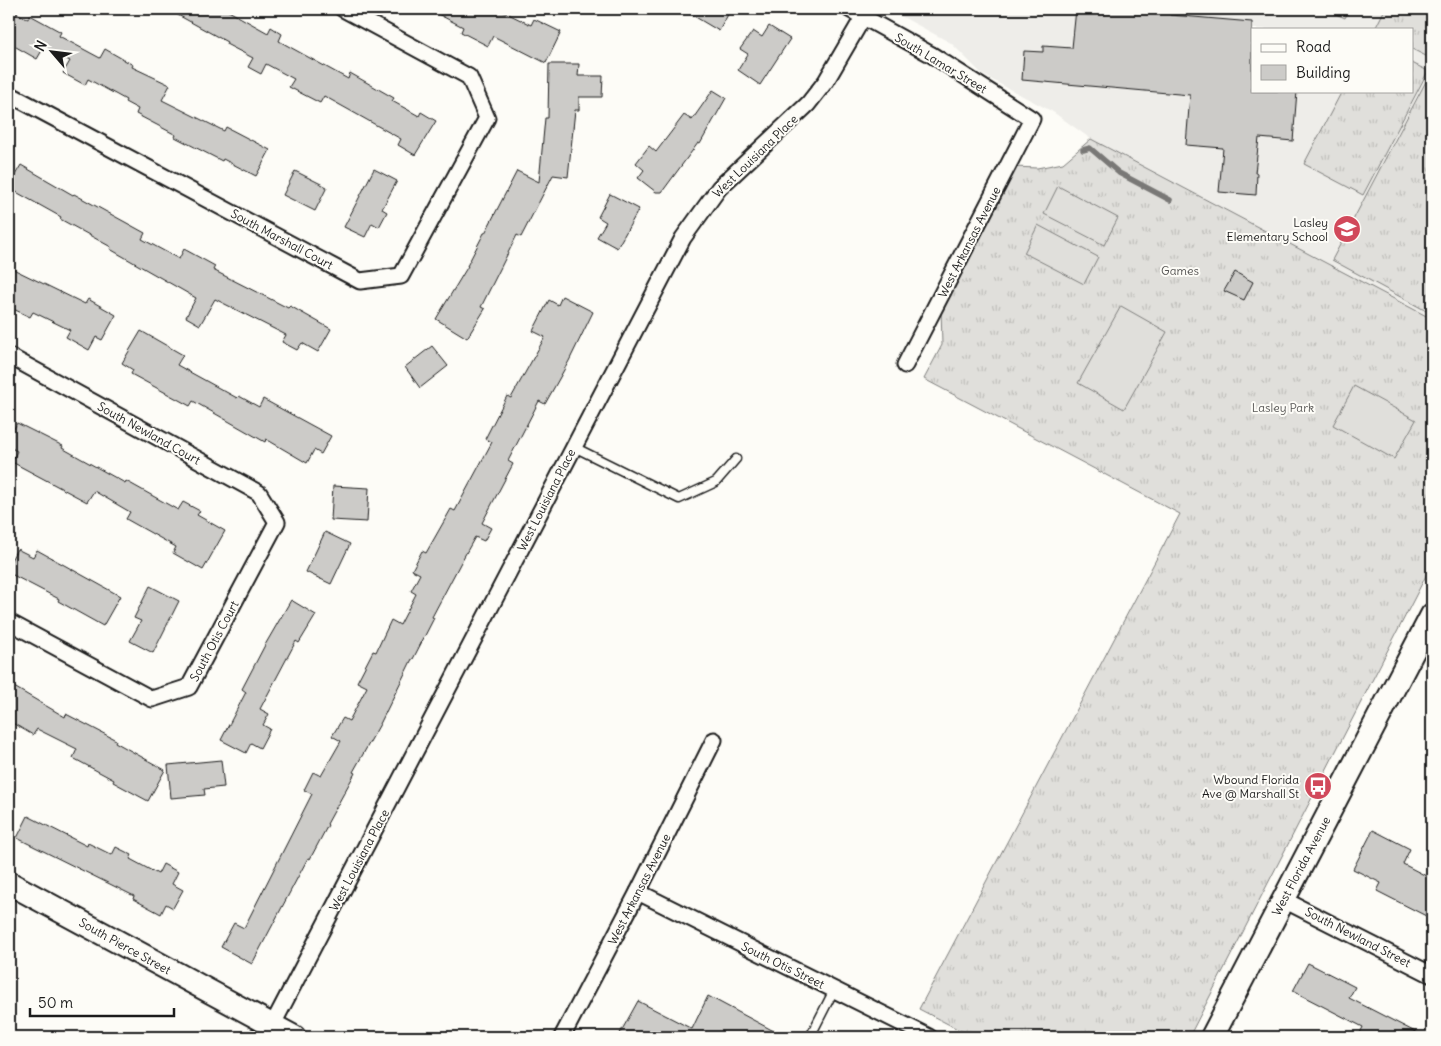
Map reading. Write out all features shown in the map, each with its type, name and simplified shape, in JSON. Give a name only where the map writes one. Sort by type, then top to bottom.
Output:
[{"type":"street","name":"South Marshall Court","points":[[9,94],[360,281],[401,276],[487,118],[469,77],[343,9]]},
{"type":"street","name":"South Lamar Street","points":[[849,9],[866,13],[1032,119]]},
{"type":"street","name":"West Louisiana Place","points":[[272,1026],[683,238],[719,188],[808,104],[826,81],[866,13]]},
{"type":"street","name":"West Arkansas Avenue","points":[[905,364],[1032,119]]},
{"type":"street","name":"South Newland Court","points":[[9,356],[259,494],[277,522]]},
{"type":"street","name":"South Otis Court","points":[[9,622],[152,699],[189,687],[277,522]]},
{"type":"street","name":"West Florida Avenue","points":[[1212,1037],[1284,900],[1426,644],[1432,615]]},
{"type":"street","name":"West Arkansas Avenue","points":[[562,1037],[638,892],[714,740]]},
{"type":"street","name":"South Pierce Street","points":[[9,883],[294,1037]]},
{"type":"street","name":"South Otis Street","points":[[638,892],[929,1037]]},
{"type":"street","name":"South Newland Street","points":[[1284,900],[1432,975]]},
{"type":"lane","points":[[574,447],[679,499],[716,482],[736,458]]},
{"type":"lane","points":[[810,1037],[834,990]]},
{"type":"shaded area","name":"Lasley Elementary School","points":[[897,9],[1432,9],[1432,319],[1091,139],[1053,112],[983,75],[951,43],[899,15]]},
{"type":"green space","points":[[1324,9],[1350,9],[1345,18]]},
{"type":"green space","points":[[1385,9],[1432,9],[1432,59],[1414,50],[1414,28],[1376,28]]},
{"type":"green space","points":[[1414,64],[1428,71],[1363,195],[1304,164],[1341,92],[1414,92]]},
{"type":"green space","points":[[1432,70],[1432,314],[1332,260]]},
{"type":"green space","name":"Lasley Park","points":[[1091,139],[1432,319],[1432,564],[1189,1037],[973,1037],[919,1009],[1180,514],[924,379],[942,345],[941,307],[1014,167],[1037,168],[1063,163]]},
{"type":"green space","points":[[1058,186],[1118,218],[1104,245],[1044,214]]},
{"type":"green space","points":[[1038,225],[1098,257],[1084,284],[1024,253]]},
{"type":"green space","points":[[1121,306],[1167,332],[1124,409],[1078,383]]},
{"type":"green space","points":[[1354,386],[1416,420],[1394,459],[1333,425]]},
{"type":"building","points":[[9,9],[28,19],[30,15],[61,32],[59,36],[100,58],[105,49],[133,65],[132,67],[170,85],[162,100],[224,131],[226,127],[270,150],[256,176],[175,137],[176,135],[136,114],[138,109],[125,102],[126,100],[88,79],[85,85],[63,73],[70,61],[44,47],[37,59],[9,43]]},
{"type":"building","points":[[167,9],[225,9],[268,33],[271,27],[282,34],[279,41],[348,79],[350,73],[394,98],[392,101],[419,116],[421,112],[436,121],[415,155],[398,145],[401,139],[324,96],[320,103],[289,87],[294,79],[266,64],[261,74],[248,67],[253,58]]},
{"type":"building","points":[[428,9],[498,9],[531,25],[534,19],[561,32],[546,63],[493,36],[488,46],[461,32],[463,27]]},
{"type":"building","points":[[682,9],[731,9],[719,31]]},
{"type":"building","points":[[1076,9],[1170,9],[1170,15],[1252,22],[1251,92],[1297,92],[1293,141],[1259,138],[1255,173],[1257,173],[1256,195],[1219,192],[1223,148],[1186,145],[1190,95],[1022,80],[1024,51],[1043,52],[1043,46],[1072,48]]},
{"type":"building","points":[[769,26],[790,39],[760,85],[738,70],[748,54],[740,49],[753,31],[762,37]]},
{"type":"building","points":[[549,64],[579,64],[578,76],[603,76],[602,97],[579,97],[579,110],[575,110],[568,177],[553,175],[521,237],[517,235],[481,307],[485,309],[467,338],[436,319],[468,266],[517,171],[539,182],[545,118],[548,118]]},
{"type":"building","points":[[713,90],[726,98],[700,144],[698,143],[662,192],[656,192],[638,178],[644,170],[636,163],[649,146],[656,152],[684,115],[692,120]]},
{"type":"building","points":[[21,165],[145,233],[142,239],[179,259],[184,249],[215,266],[213,270],[288,308],[290,306],[331,329],[318,352],[302,343],[297,350],[282,342],[286,335],[215,299],[200,325],[186,317],[196,298],[9,188]]},
{"type":"building","points":[[374,169],[397,181],[382,209],[387,212],[379,227],[372,223],[365,237],[344,227]]},
{"type":"building","points":[[295,171],[327,187],[315,211],[283,195]]},
{"type":"building","points":[[610,194],[639,209],[617,248],[597,237],[606,222],[598,217]]},
{"type":"building","points":[[9,267],[85,304],[88,299],[116,315],[102,340],[96,337],[89,350],[66,337],[70,330],[33,312],[30,317],[9,307]]},
{"type":"building","points":[[1235,272],[1253,282],[1244,300],[1224,291]]},
{"type":"building","points":[[562,296],[593,312],[545,404],[539,401],[508,461],[513,464],[482,523],[491,528],[484,541],[475,537],[461,562],[380,724],[353,772],[355,773],[328,825],[310,859],[308,858],[252,964],[221,947],[234,923],[244,928],[312,794],[304,790],[313,772],[321,776],[341,741],[332,736],[343,718],[349,721],[367,687],[357,682],[373,651],[376,652],[391,620],[400,625],[416,594],[411,591],[420,574],[412,570],[422,551],[426,553],[451,509],[455,511],[492,442],[485,439],[507,396],[511,398],[545,337],[533,331],[549,300],[558,305]]},
{"type":"building","points":[[141,331],[183,355],[177,365],[237,398],[239,396],[259,407],[263,399],[331,436],[321,454],[314,450],[307,463],[266,439],[265,442],[193,401],[190,406],[131,374],[133,370],[122,363]]},
{"type":"building","points":[[432,346],[448,366],[420,388],[405,367]]},
{"type":"building","points":[[17,423],[63,446],[62,448],[178,510],[183,502],[200,511],[197,515],[225,531],[203,570],[173,553],[176,547],[126,519],[130,512],[94,491],[87,502],[12,462],[17,451],[9,447],[9,438]]},
{"type":"building","points":[[333,486],[369,488],[367,522],[331,520]]},
{"type":"building","points":[[325,532],[350,544],[331,584],[306,572]]},
{"type":"building","points":[[17,549],[33,557],[37,550],[120,596],[103,626],[58,601],[59,599],[9,573],[9,564]]},
{"type":"building","points":[[150,586],[179,601],[153,653],[130,641],[141,621],[134,618]]},
{"type":"building","points":[[291,600],[316,615],[299,643],[296,641],[260,709],[269,714],[263,725],[270,729],[260,748],[251,743],[246,753],[221,740],[246,692],[242,689]]},
{"type":"building","points":[[9,684],[65,717],[66,714],[116,740],[115,742],[165,770],[148,801],[73,758],[77,749],[37,729],[33,735],[9,721]]},
{"type":"building","points":[[221,760],[224,787],[204,789],[205,795],[171,798],[168,765]]},
{"type":"building","points":[[28,816],[87,846],[88,843],[112,855],[116,847],[132,855],[130,859],[158,874],[163,864],[178,872],[172,884],[183,890],[173,908],[166,904],[161,914],[133,899],[134,896],[17,838]]},
{"type":"building","points":[[1373,830],[1410,849],[1403,864],[1432,879],[1432,919],[1377,891],[1381,883],[1353,869]]},
{"type":"building","points":[[1308,963],[1355,987],[1349,998],[1425,1037],[1358,1037],[1363,1027],[1293,991]]},
{"type":"building","points":[[708,996],[785,1037],[618,1037],[638,1001],[692,1029]]},
{"type":"waterway","points":[[1083,150],[1090,148],[1119,173],[1170,200]]},
{"type":"place","name":"Lasley Elementary School","points":[[1347,229]]},
{"type":"place","name":"Wbound Florida Ave @ Marshall St","points":[[1318,786]]},
{"type":"park label","name":"Games","points":[[1180,270]]}]
